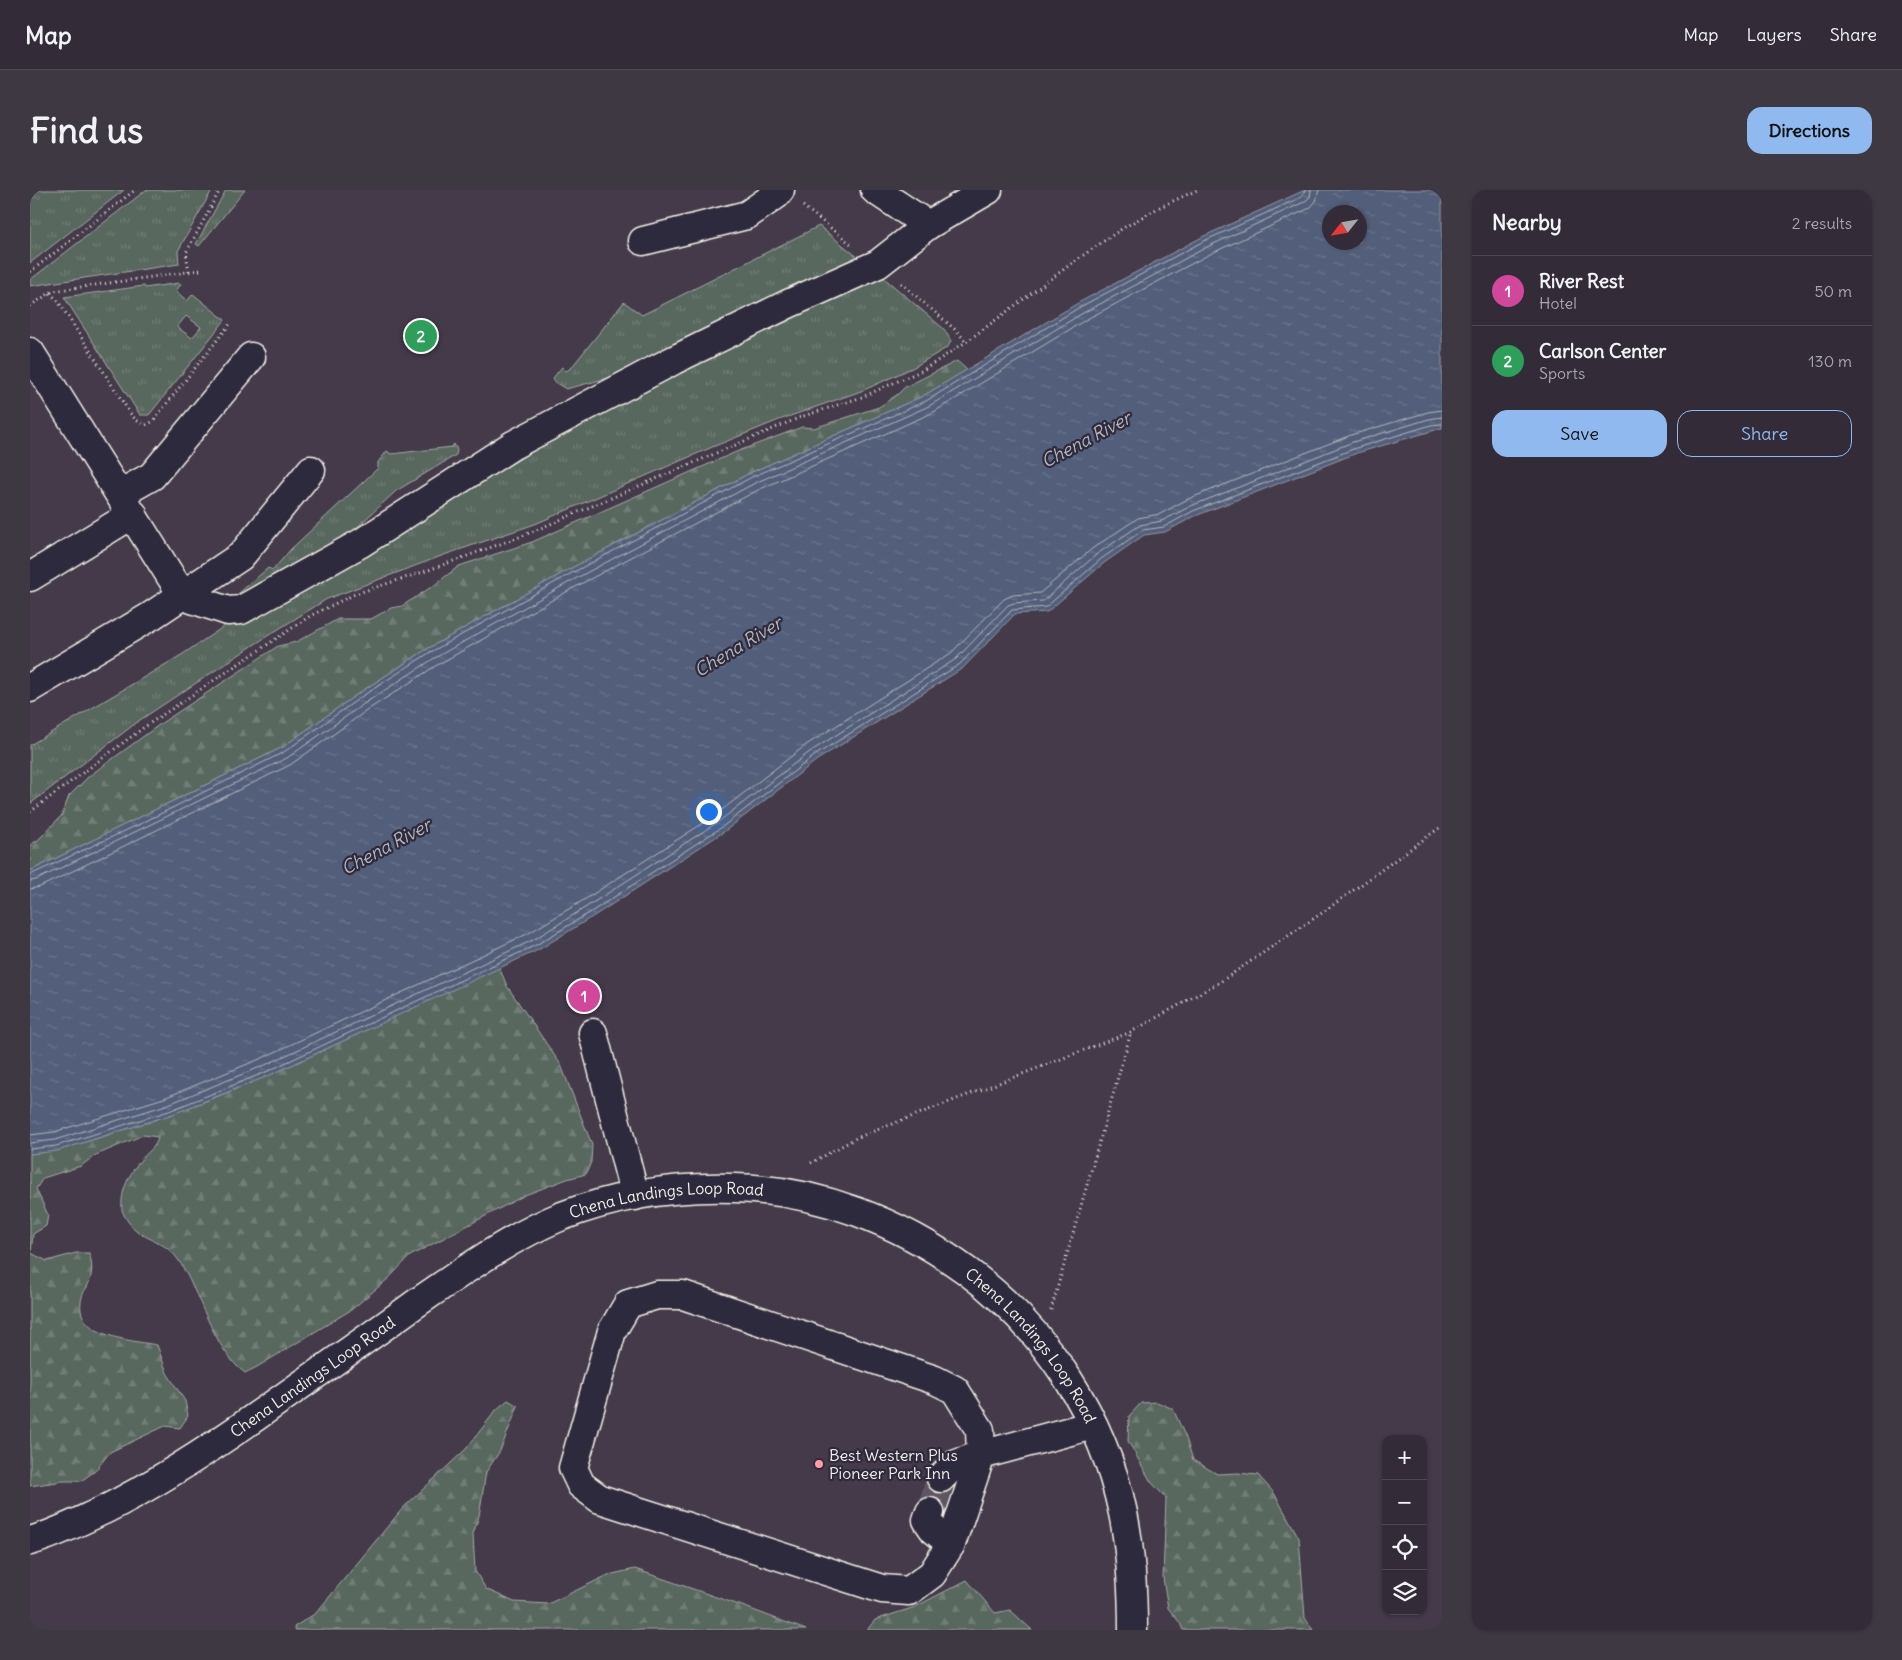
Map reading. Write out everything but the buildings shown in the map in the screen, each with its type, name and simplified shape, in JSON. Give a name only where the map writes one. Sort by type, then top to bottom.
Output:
[{"type":"street","points":[[875,190],[928,224]]},
{"type":"street","points":[[30,352],[183,596],[228,612],[241,610],[361,542],[513,445],[674,360],[788,304],[878,264],[928,224],[988,190]]},
{"type":"street","points":[[643,241],[747,215],[776,195],[789,196]]},
{"type":"street","points":[[30,578],[127,504],[251,357]]},
{"type":"street","points":[[30,688],[183,596],[241,556],[311,470]]},
{"type":"street","points":[[593,1032],[634,1196]]},
{"type":"street","name":"Chena Landings Loop Road","points":[[30,1541],[75,1524],[143,1490],[174,1472],[498,1249],[530,1231],[563,1216],[600,1204],[634,1196],[677,1189],[709,1187],[748,1188],[794,1193],[828,1202],[893,1226],[957,1264],[1005,1302],[1024,1321],[1059,1364],[1076,1391],[1105,1454],[1123,1511],[1130,1562],[1133,1630]]},
{"type":"street","points":[[657,1295],[683,1295],[935,1380],[955,1390],[980,1430],[981,1455],[951,1544],[932,1574],[909,1591],[882,1589],[600,1499],[581,1485],[573,1468],[612,1331],[628,1304],[657,1295]]},
{"type":"street","points":[[941,1478],[954,1465],[981,1455],[1093,1425]]},
{"type":"street","points":[[930,1512],[927,1520],[934,1530],[951,1544]]},
{"type":"path","points":[[30,272],[135,190]]},
{"type":"path","points":[[189,271],[186,253],[220,190]]},
{"type":"path","points":[[30,812],[143,728],[310,616],[355,594],[426,571],[522,536],[801,418],[862,397],[923,370],[966,342],[1079,258],[1123,228],[1160,207],[1197,190]]},
{"type":"path","points":[[789,196],[878,264],[958,332],[966,342]]},
{"type":"path","points":[[30,306],[50,293],[202,270]]},
{"type":"path","points":[[50,293],[58,301],[130,413],[136,420],[146,425],[152,422],[230,324]]},
{"type":"path","points":[[811,1163],[856,1138],[1131,1032],[1244,966],[1322,913],[1442,826]]},
{"type":"path","points":[[1051,1313],[1131,1032]]},
{"type":"green space","points":[[30,190],[124,190],[30,263]]},
{"type":"green space","points":[[146,190],[212,190],[178,251],[179,264],[30,286],[30,280]]},
{"type":"green space","points":[[226,190],[245,190],[199,246],[196,244]]},
{"type":"green space","points":[[819,226],[859,258],[608,378],[566,389],[556,383],[553,378],[562,367],[566,371],[571,368],[624,302],[642,315]]},
{"type":"green space","points":[[877,272],[944,329],[951,341],[948,347],[914,367],[864,390],[779,420],[710,448],[535,524],[444,555],[327,599],[140,720],[30,804],[30,745],[183,654],[229,623],[379,544],[604,408]]},
{"type":"green space","points":[[179,283],[181,284],[176,291],[187,301],[193,294],[225,320],[149,415],[140,415],[64,297],[144,286],[145,288]],"holes":[[[186,316],[201,327],[192,338],[177,327]]]},
{"type":"green space","points":[[957,361],[967,370],[923,396],[750,473],[568,570],[427,649],[359,693],[281,748],[30,871],[30,845],[38,840],[62,815],[69,796],[89,776],[163,722],[278,646],[296,642],[338,619],[371,619],[391,608],[402,606],[459,566],[532,542],[736,452],[802,427],[814,428],[879,407],[905,387]]},
{"type":"green space","points":[[454,444],[457,450],[456,455],[396,491],[354,530],[268,582],[225,605],[268,568],[273,570],[291,549],[378,468],[378,462],[387,451],[391,454],[452,447]]},
{"type":"green space","points":[[499,967],[507,986],[561,1065],[592,1145],[591,1162],[586,1174],[525,1195],[410,1256],[389,1278],[351,1310],[245,1373],[234,1363],[215,1335],[177,1258],[165,1247],[132,1227],[122,1211],[122,1197],[129,1177],[153,1147],[158,1137],[143,1135],[94,1156],[81,1166],[43,1178],[36,1189],[48,1215],[46,1226],[33,1234],[31,1253],[47,1261],[76,1253],[89,1253],[92,1266],[91,1274],[89,1283],[82,1296],[81,1310],[85,1321],[106,1334],[157,1345],[167,1373],[185,1401],[188,1416],[180,1428],[165,1426],[110,1452],[95,1471],[81,1481],[63,1481],[30,1486],[30,1154],[69,1147],[180,1111],[226,1093],[318,1053]]},
{"type":"green space","points":[[508,1400],[518,1406],[500,1451],[486,1472],[479,1516],[473,1534],[475,1571],[486,1589],[514,1602],[548,1604],[608,1575],[635,1569],[806,1630],[295,1630],[294,1627],[316,1613],[403,1508],[466,1449],[497,1409]]},
{"type":"green space","points":[[1157,1402],[1173,1409],[1186,1438],[1193,1460],[1217,1474],[1238,1473],[1258,1475],[1274,1493],[1299,1538],[1305,1618],[1313,1630],[1183,1630],[1168,1608],[1163,1578],[1166,1498],[1151,1482],[1128,1441],[1129,1416],[1141,1403]]},
{"type":"green space","points":[[967,1580],[995,1613],[1010,1610],[1032,1630],[867,1630],[875,1620],[915,1607]]},
{"type":"water","name":"Chena River","points":[[1305,190],[1442,190],[1442,428],[1357,453],[1195,516],[1165,532],[1144,535],[1104,563],[1047,612],[1015,614],[963,668],[817,760],[725,831],[538,950],[268,1076],[170,1115],[57,1151],[30,1154],[30,871],[281,748],[359,693],[427,649],[568,570],[750,473],[923,396],[1078,303],[1204,236]]},
{"type":"tunnel","points":[[930,1512],[941,1478]]},
{"type":"place","name":"Carlson Center","points":[[421,336]]},
{"type":"place","name":"River Rest","points":[[584,996]]},
{"type":"place","name":"Best Western Plus Pioneer Park Inn","points":[[819,1464]]}]
